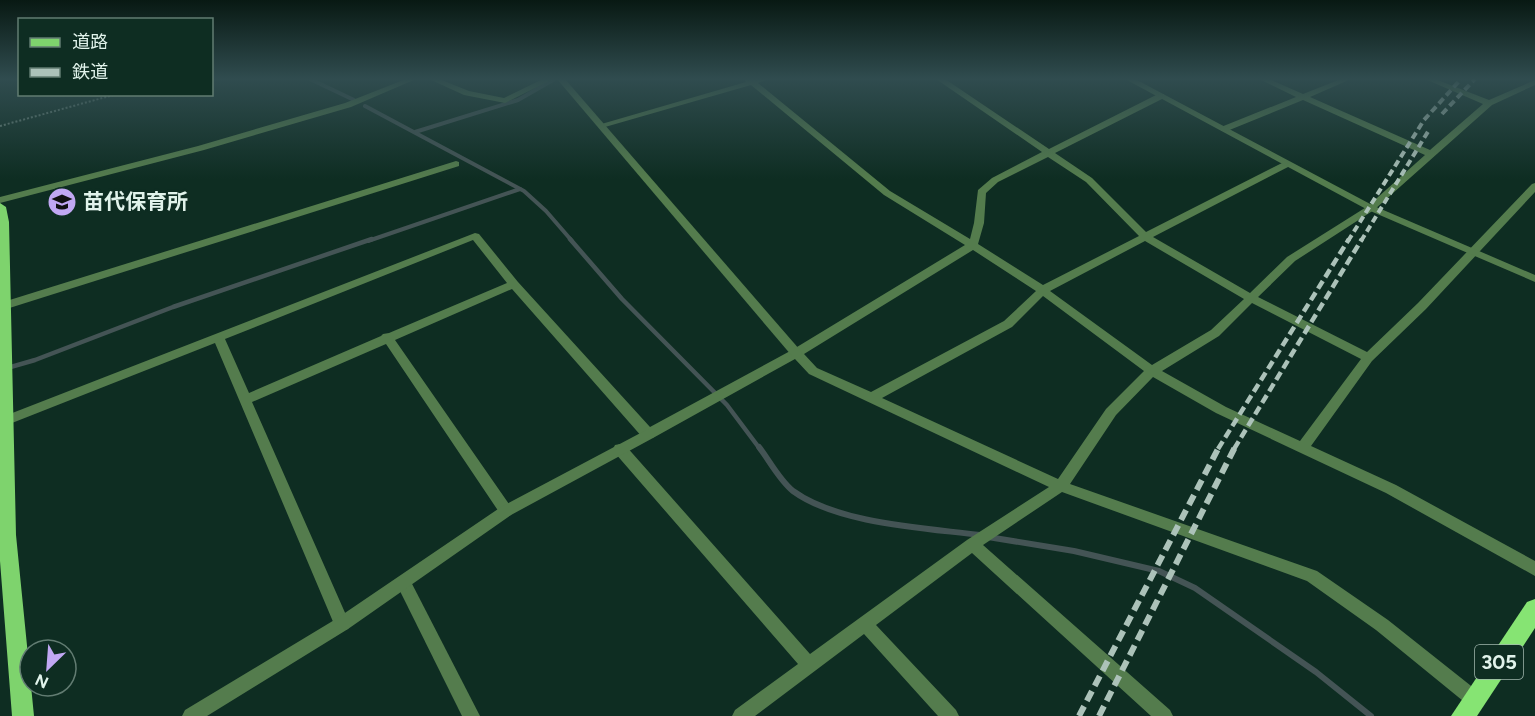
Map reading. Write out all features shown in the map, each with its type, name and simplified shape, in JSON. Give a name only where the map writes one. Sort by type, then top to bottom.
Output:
[{"type":"highway","name":"305","points":[[1469,707],[1535,609]]},
{"type":"main road","points":[[0,207],[7,420],[4,538],[23,716]]},
{"type":"street","points":[[0,200],[201,148],[323,112]]},
{"type":"street","points":[[591,112],[813,371],[1061,486],[1312,576],[1382,625],[1469,707]]},
{"type":"street","points":[[602,125],[643,112]]},
{"type":"street","points":[[789,112],[887,193],[1043,290],[1152,371],[1221,410],[1391,489],[1535,569]]},
{"type":"street","points":[[990,112],[1089,180],[1145,237],[1251,298],[1368,358]]},
{"type":"street","points":[[191,716],[342,624],[506,511],[724,390],[796,353],[973,245],[980,224],[981,192],[995,180],[1048,151],[1127,112]]},
{"type":"street","points":[[1192,112],[1371,208],[1535,279]]},
{"type":"street","points":[[1224,129],[1264,112]]},
{"type":"street","points":[[1337,112],[1431,154]]},
{"type":"street","points":[[741,716],[972,544],[1061,486],[1111,412],[1152,371],[1215,333],[1290,259],[1371,208],[1478,112]]},
{"type":"street","points":[[2,306],[456,164]]},
{"type":"street","points":[[871,398],[1008,324],[1043,290],[1287,164]]},
{"type":"street","points":[[1302,448],[1368,358],[1422,306],[1535,186]]},
{"type":"street","points":[[7,420],[475,237],[648,434]]},
{"type":"street","points":[[245,400],[514,284]]},
{"type":"street","points":[[218,337],[342,624]]},
{"type":"street","points":[[387,337],[506,511]]},
{"type":"street","points":[[620,449],[810,666]]},
{"type":"street","points":[[972,544],[1164,716]]},
{"type":"street","points":[[404,583],[471,716]]},
{"type":"street","points":[[865,624],[950,716]]},
{"type":"path","points":[[0,126],[50,112]]},
{"type":"waterway","points":[[377,112],[524,191],[546,211],[572,241]]},
{"type":"waterway","points":[[415,132],[478,112]]},
{"type":"waterway","points":[[368,241],[520,189]]},
{"type":"waterway","points":[[0,370],[35,360],[173,307],[372,239]]},
{"type":"waterway","points":[[570,239],[622,299],[727,405],[760,449]]},
{"type":"waterway","points":[[759,447],[788,487],[812,502],[834,511],[883,523],[980,535]]},
{"type":"waterway","points":[[988,537],[1074,551],[1159,571],[1195,588],[1316,672],[1371,716]]},
{"type":"railway","points":[[1348,241],[1431,112]]},
{"type":"railway","points":[[1361,241],[1429,130]]},
{"type":"railway","points":[[1218,449],[1349,239]]},
{"type":"railway","points":[[1234,449],[1362,239]]},
{"type":"railway","points":[[1079,716],[1219,447]]},
{"type":"railway","points":[[1099,716],[1235,447]]},
{"type":"place","name":"苗代保育所","points":[[62,202]]}]
